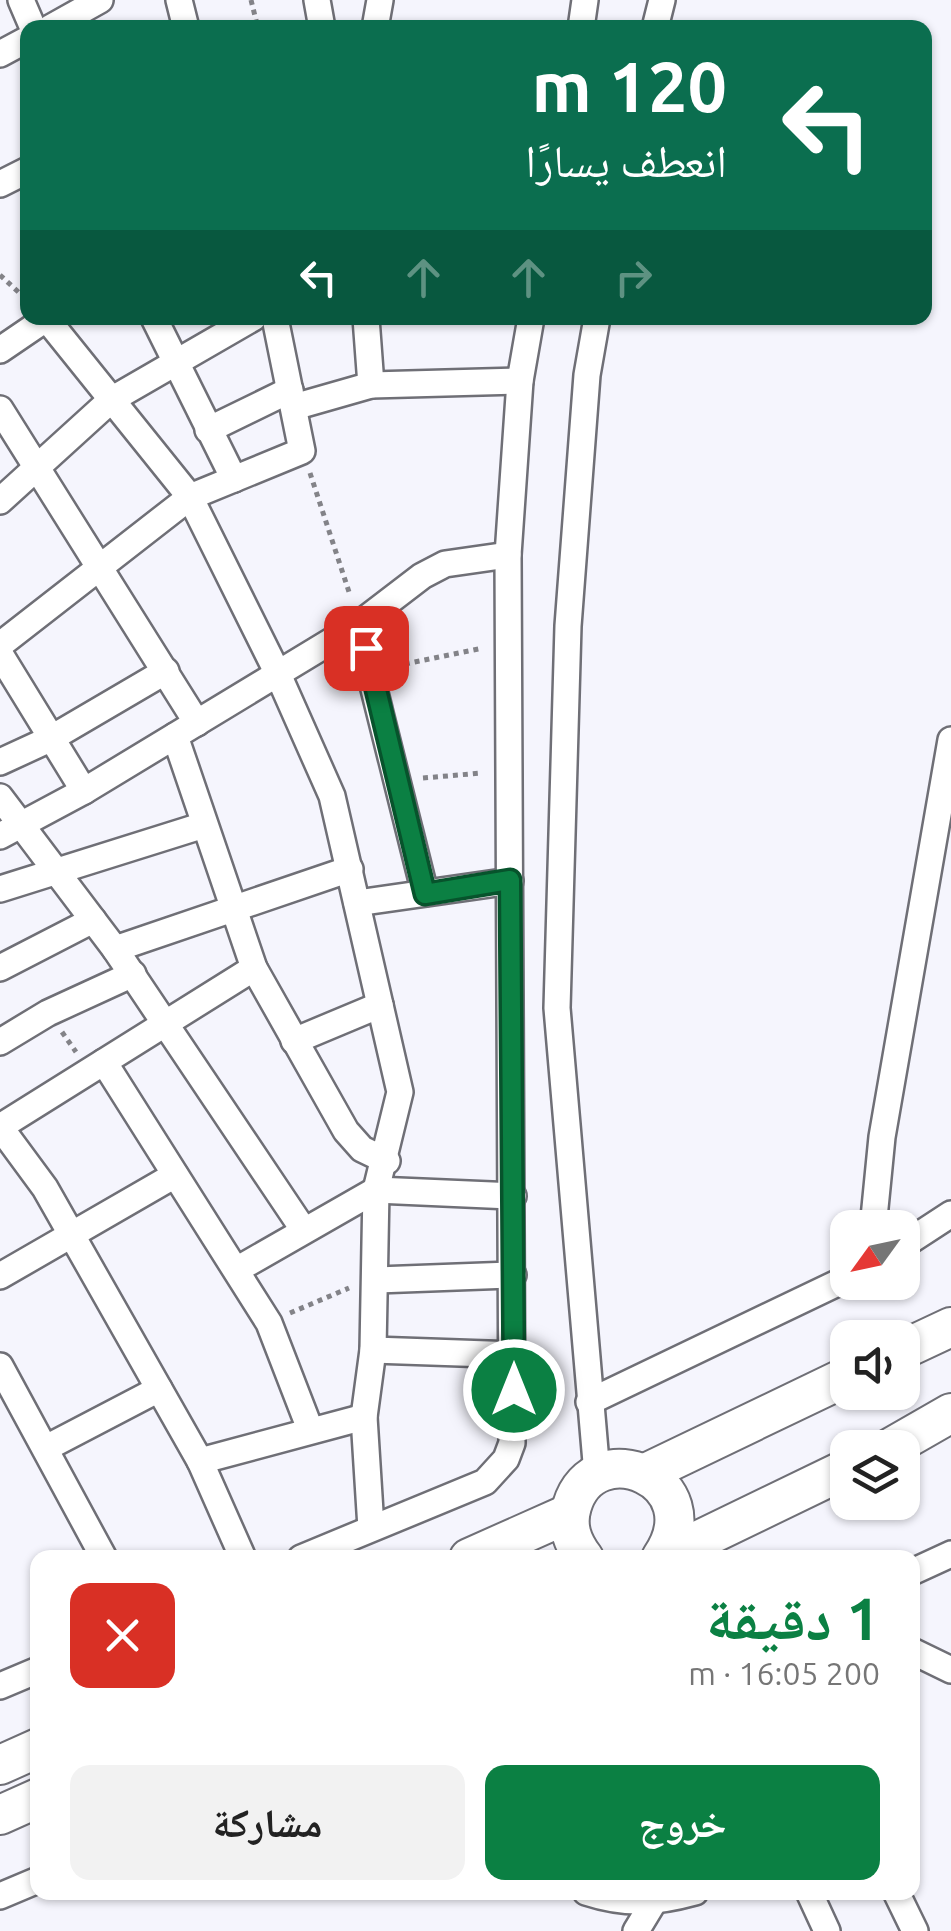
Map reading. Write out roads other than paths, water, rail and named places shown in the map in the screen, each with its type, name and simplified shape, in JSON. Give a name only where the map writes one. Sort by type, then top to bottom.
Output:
[{"type":"main road","points":[[920,1342],[951,1327]]},
{"type":"main road","points":[[580,1550],[570,1530],[570,1513],[574,1497],[597,1474],[613,1468],[646,1473],[830,1385]]},
{"type":"main road","points":[[920,1431],[951,1413]]},
{"type":"main road","points":[[646,1473],[670,1496],[674,1512],[675,1529],[665,1550]]},
{"type":"main road","points":[[678,1550],[830,1477]]},
{"type":"main road","points":[[488,1550],[570,1513]]},
{"type":"main road","points":[[0,1764],[30,1751]]},
{"type":"main road","points":[[0,1815],[30,1802]]},
{"type":"street","points":[[64,20],[100,0]]},
{"type":"street","points":[[0,350],[36,325]]},
{"type":"street","points":[[52,325],[190,497],[277,672],[332,796],[400,1092],[376,1190],[373,1350],[364,1417],[371,1528]]},
{"type":"street","points":[[158,325],[234,479]]},
{"type":"street","points":[[0,501],[35,465],[111,400],[241,325]]},
{"type":"street","points":[[0,645],[190,497],[302,452],[276,325]]},
{"type":"street","points":[[367,325],[371,385]]},
{"type":"street","points":[[319,1550],[485,1482],[498,1472],[512,1443],[512,770],[508,555],[520,381],[530,325]]},
{"type":"street","points":[[596,325],[588,375],[568,626],[556,1008],[597,1474]]},
{"type":"street","points":[[208,430],[292,399],[371,385],[520,381]]},
{"type":"street","points":[[0,409],[166,670],[186,730],[204,825],[254,968],[354,1142],[386,1161]]},
{"type":"street","points":[[10,831],[84,791],[358,625],[422,576],[445,564],[508,555]]},
{"type":"street","points":[[358,625],[373,670],[425,894]]},
{"type":"street","points":[[0,654],[84,791]]},
{"type":"street","points":[[0,762],[50,739],[166,670]]},
{"type":"street","points":[[875,1210],[882,1136],[951,740]]},
{"type":"street","points":[[0,796],[10,831],[59,872],[116,949],[303,1229]]},
{"type":"street","points":[[0,890],[204,825]]},
{"type":"street","points":[[116,949],[350,869]]},
{"type":"street","points":[[357,903],[510,880]]},
{"type":"street","points":[[0,968],[93,920]]},
{"type":"street","points":[[239,1550],[200,1461],[160,1389],[70,1232],[0,1127],[254,968]]},
{"type":"street","points":[[0,1042],[48,1013],[133,974]]},
{"type":"street","points":[[294,1041],[380,1005]]},
{"type":"street","points":[[97,1066],[238,1269],[269,1322],[310,1429]]},
{"type":"street","points":[[0,1276],[70,1232],[175,1175]]},
{"type":"street","points":[[238,1269],[376,1190],[513,1196]]},
{"type":"street","points":[[920,1234],[951,1214]]},
{"type":"street","points":[[376,1280],[514,1275]]},
{"type":"street","points":[[589,1402],[830,1287]]},
{"type":"street","points":[[373,1350],[514,1355]]},
{"type":"street","points":[[0,1366],[100,1550]]},
{"type":"street","points":[[46,1448],[160,1389]]},
{"type":"street","points":[[200,1461],[364,1417]]},
{"type":"street","points":[[920,1655],[951,1670]]},
{"type":"street","points":[[0,1686],[30,1673]]},
{"type":"street","points":[[0,1896],[30,1883]]},
{"type":"street","points":[[610,1900],[665,1900]]},
{"type":"street","points":[[813,1900],[828,1931]]},
{"type":"street","points":[[900,1900],[915,1931]]},
{"type":"street","points":[[636,1931],[653,1903]]}]
